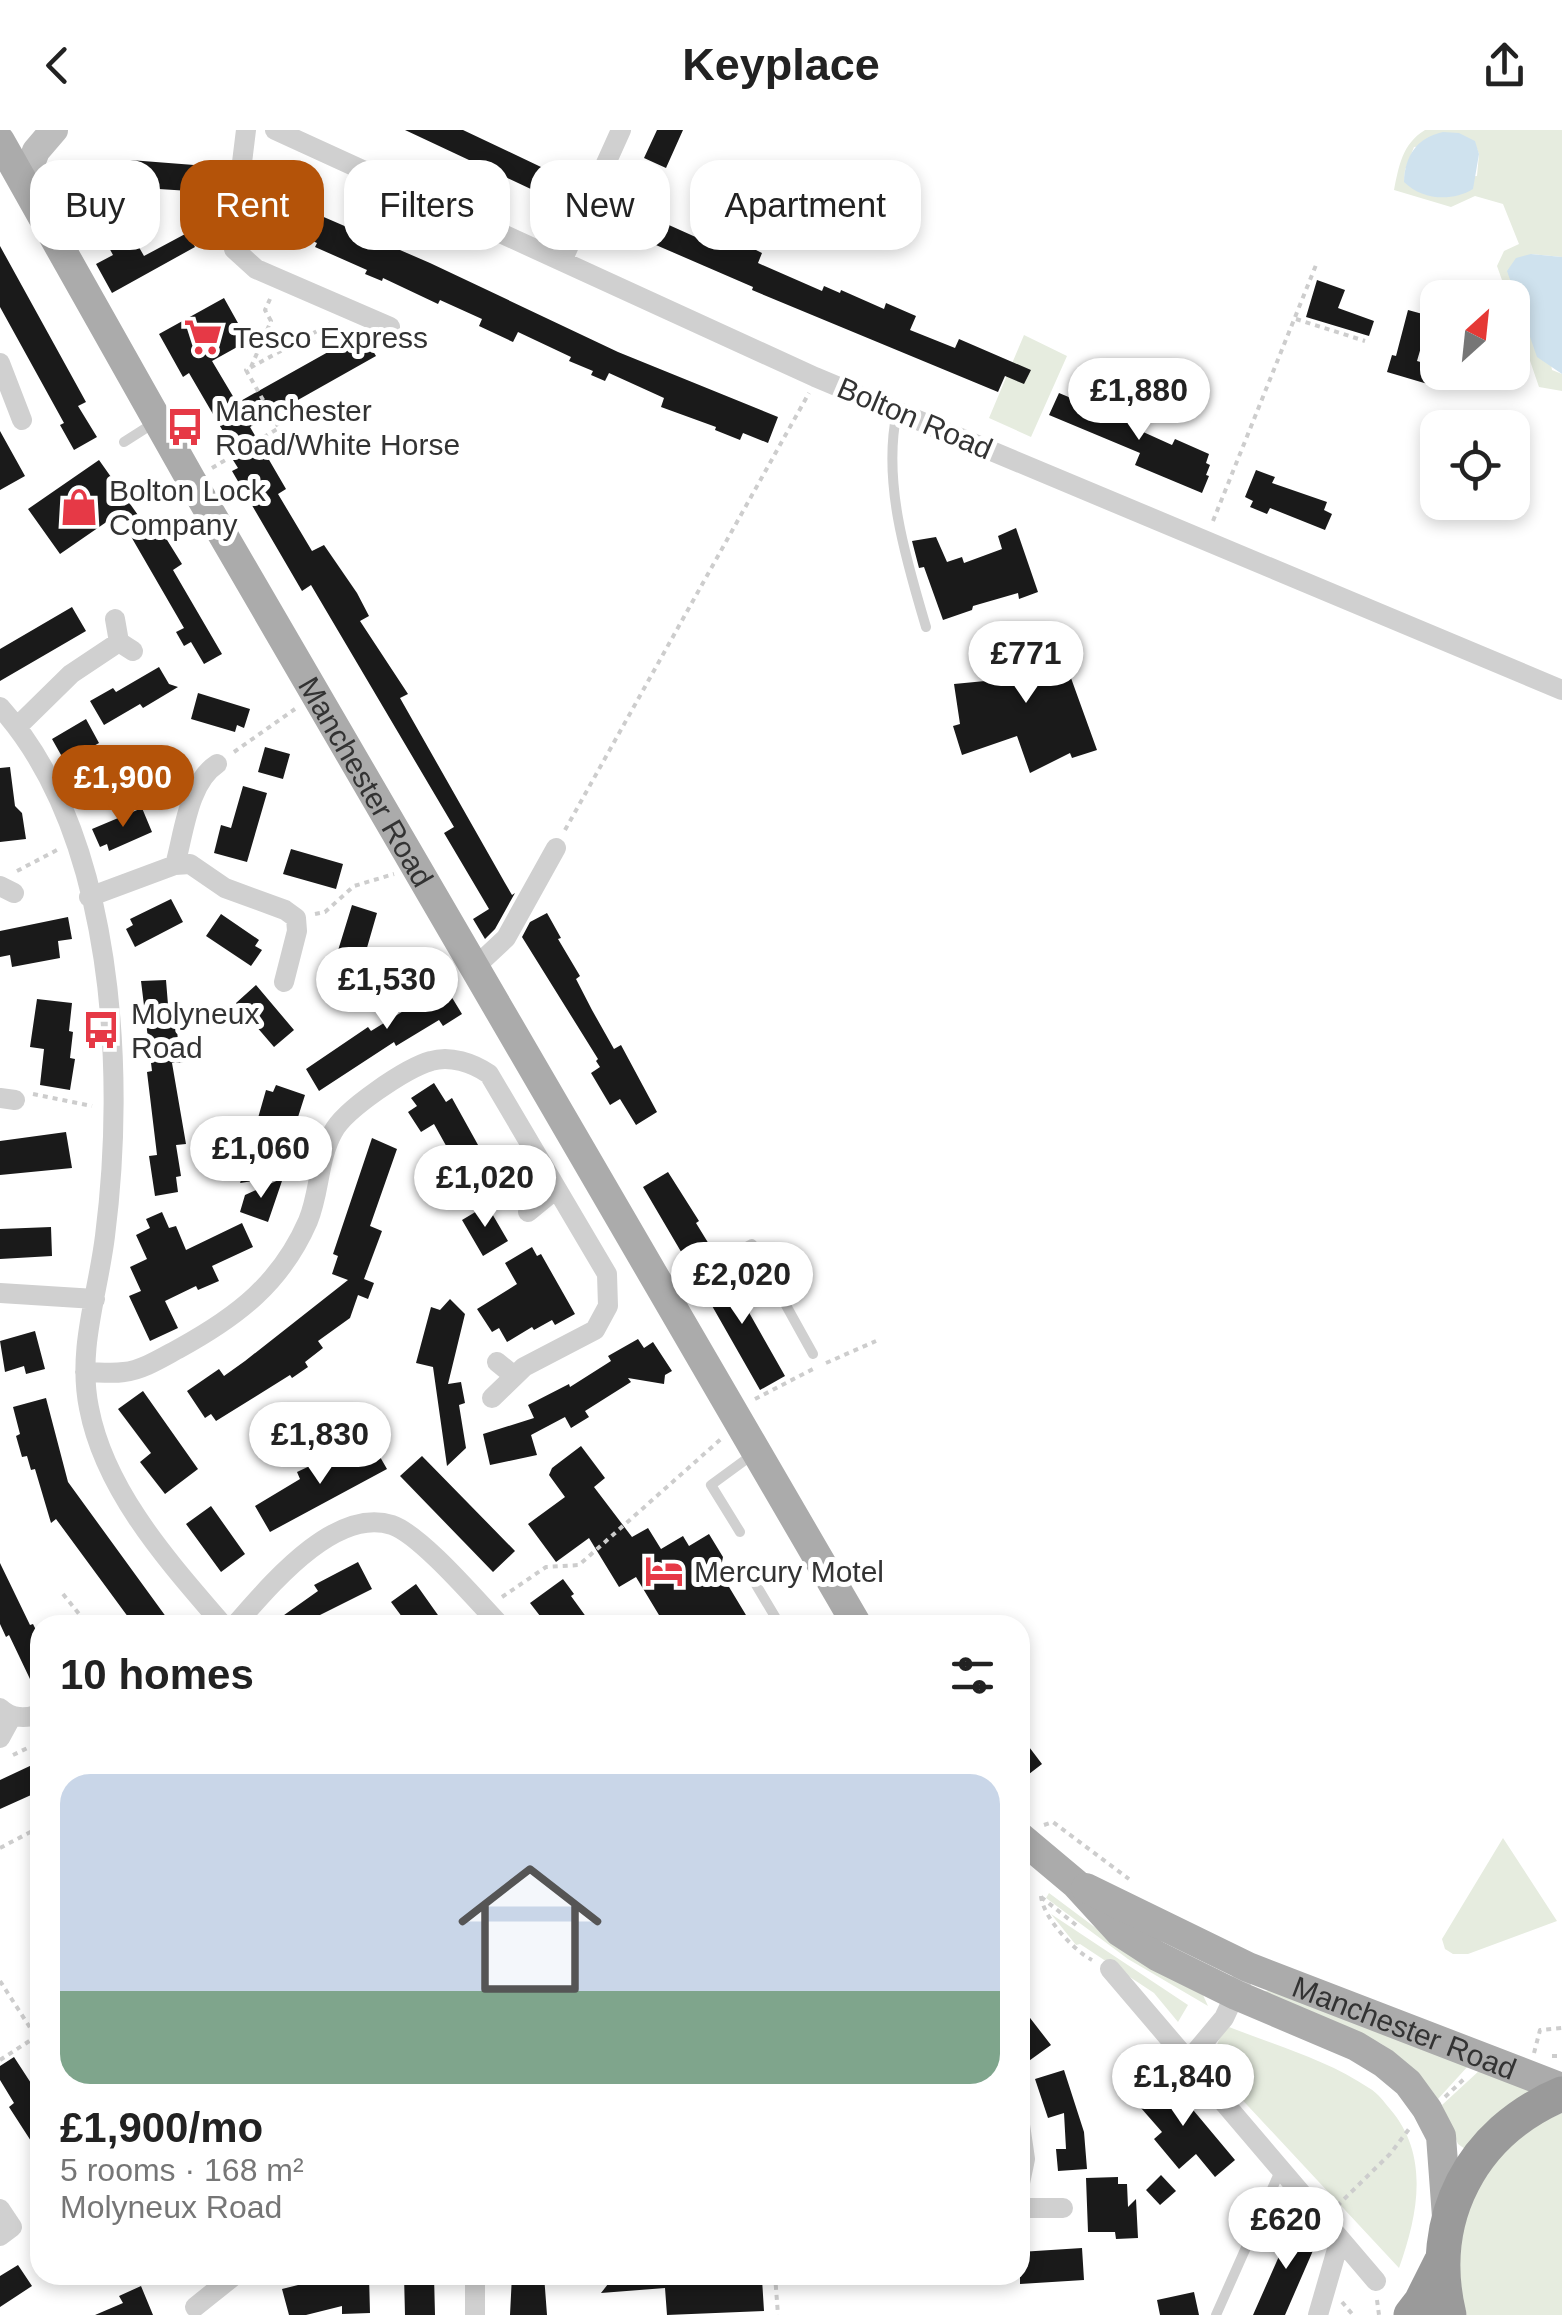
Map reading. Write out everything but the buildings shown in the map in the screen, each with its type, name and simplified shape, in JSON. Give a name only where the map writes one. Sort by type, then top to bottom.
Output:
[{"type":"highway","points":[[1410,2315],[1441,2262],[1447,2225],[1462,2183],[1481,2152],[1505,2127],[1562,2091]]},
{"type":"highway","points":[[1441,2262],[1449,2315]]},
{"type":"main road","name":"Manchester Road","points":[[0,141],[191,480],[851,1615]]},
{"type":"main road","name":"Manchester Road","points":[[1030,1834],[1065,1875],[1131,1908],[1242,1981],[1384,2062],[1408,2083],[1419,2118],[1441,2136],[1447,2225]]},
{"type":"main road","name":"Manchester Road","points":[[1242,1981],[1480,2057],[1562,2091]]},
{"type":"street","points":[[24,182],[36,151],[54,130]]},
{"type":"street","points":[[246,130],[238,195],[229,220],[234,249],[244,262],[288,289],[353,310],[390,327]]},
{"type":"street","name":"Bolton Road","points":[[276,130],[815,376],[1562,690]]},
{"type":"street","points":[[562,260],[621,130]]},
{"type":"street","points":[[0,363],[23,409]]},
{"type":"street","points":[[17,726],[71,674],[126,647],[115,619]]},
{"type":"street","points":[[0,708],[17,726],[54,788],[102,938],[108,981],[114,1110],[105,1235],[84,1343],[89,1408],[108,1468],[152,1536],[214,1615]]},
{"type":"street","points":[[175,865],[196,788],[203,775],[217,764]]},
{"type":"street","points":[[475,966],[506,938],[556,848]]},
{"type":"street","points":[[89,897],[175,865],[190,864],[226,888],[285,910],[296,918],[297,931],[284,982]]},
{"type":"street","points":[[85,1372],[124,1372],[150,1363],[213,1330],[245,1307],[280,1269],[306,1226],[326,1147],[340,1120],[349,1110],[430,1061],[448,1059],[489,1074],[606,1274],[608,1306],[594,1330],[505,1369],[492,1398]]},
{"type":"street","points":[[528,1212],[556,1189]]},
{"type":"street","points":[[0,1292],[95,1299]]},
{"type":"street","points":[[244,1615],[290,1566],[320,1542],[368,1524],[391,1524],[410,1535],[491,1615]]},
{"type":"street","points":[[0,1738],[6,1712],[30,1717]]},
{"type":"street","points":[[1110,1969],[1376,2281]]},
{"type":"street","points":[[1188,2060],[1212,2034],[1242,1981]]},
{"type":"street","points":[[0,2208],[12,2227],[0,2236]]},
{"type":"street","points":[[1030,2208],[1063,2208]]},
{"type":"street","points":[[1318,2315],[1340,2240]]},
{"type":"street","points":[[193,2306],[221,2285]]},
{"type":"street","points":[[474,2285],[475,2315]]},
{"type":"lane","points":[[897,411],[890,443],[894,481],[901,528],[926,626]]},
{"type":"lane","points":[[124,442],[158,421]]},
{"type":"lane","points":[[664,1292],[752,1244],[812,1354]]},
{"type":"lane","points":[[740,1532],[711,1485],[757,1452]]},
{"type":"lane","points":[[749,1574],[774,1615]]},
{"type":"lane","points":[[1216,2315],[1280,2170]]},
{"type":"path","points":[[1205,540],[1316,265]]},
{"type":"path","points":[[251,368],[271,321],[265,310],[288,289]]},
{"type":"path","points":[[191,480],[279,428],[246,370],[353,310]]},
{"type":"path","points":[[1296,319],[1365,341]]},
{"type":"path","points":[[556,848],[815,376]]},
{"type":"path","points":[[217,764],[317,694]]},
{"type":"path","points":[[10,883],[74,841]]},
{"type":"path","points":[[296,918],[325,912],[354,886],[418,868]]},
{"type":"path","points":[[7,1099],[27,1093],[114,1110]]},
{"type":"path","points":[[485,1608],[546,1567],[579,1565],[736,1417],[804,1372],[876,1341]]},
{"type":"path","points":[[62,1594],[80,1615]]},
{"type":"path","points":[[0,1760],[30,1746]]},
{"type":"path","points":[[1030,1831],[1053,1822],[1130,1880]]},
{"type":"path","points":[[0,1848],[30,1832]]},
{"type":"path","points":[[1041,1896],[1065,1875]]},
{"type":"path","points":[[1041,1896],[1086,1932]]},
{"type":"path","points":[[1041,1896],[1042,1907],[1081,1954],[1110,1969]]},
{"type":"path","points":[[0,1981],[30,2027]]},
{"type":"path","points":[[1519,2048],[1534,2054],[1540,2030],[1562,2028]]},
{"type":"path","points":[[0,2060],[30,2040]]},
{"type":"path","points":[[1550,2056],[1562,2056]]},
{"type":"path","points":[[1323,2220],[1390,2154],[1419,2118],[1474,2068],[1480,2057]]},
{"type":"path","points":[[1418,2143],[1419,2118]]},
{"type":"path","points":[[776,2285],[778,2315]]},
{"type":"shaded area","points":[[1425,130],[1562,130],[1562,257],[1531,254],[1552,370],[1562,374],[1562,391],[1539,387],[1530,361],[1530,280],[1502,280],[1497,266],[1504,251],[1519,244],[1503,204],[1475,196],[1451,207],[1394,190],[1411,142]],"holes":[[[1474,141],[1479,154],[1477,176],[1404,182],[1414,147]]]},
{"type":"shaded area","points":[[1024,335],[1067,356],[1031,437],[989,418]]},
{"type":"shaded area","points":[[1503,1838],[1557,1921],[1468,1954],[1453,1954],[1445,1949],[1442,1939]]},
{"type":"shaded area","points":[[1049,1893],[1140,1961],[1203,1995],[1208,2006],[1128,1959],[1046,1898]]},
{"type":"shaded area","points":[[1051,1914],[1188,2005],[1178,2022],[1154,1993],[1076,1945]]},
{"type":"shaded area","points":[[1274,1988],[1469,2065],[1438,2099],[1412,2068],[1389,2049],[1266,1996],[1264,1992]]},
{"type":"shaded area","points":[[1229,2027],[1353,2078],[1378,2095],[1403,2127],[1411,2146],[1417,2186],[1399,2268],[1221,2077],[1216,2050]]},
{"type":"shaded area","points":[[1480,2070],[1532,2088],[1465,2149],[1458,2144],[1442,2105]]},
{"type":"shaded area","points":[[1562,2113],[1562,2315],[1467,2315],[1460,2284],[1460,2254],[1465,2224],[1476,2195],[1511,2146]]},
{"type":"water","points":[[1443,132],[1459,133],[1475,141],[1479,154],[1473,189],[1456,196],[1428,196],[1404,182],[1407,164],[1419,143]]},
{"type":"water","points":[[1531,254],[1562,257],[1562,374],[1537,357],[1530,337],[1530,280],[1510,280],[1507,271],[1516,258]]},
{"type":"place","name":"Tesco Express","points":[[203,337]]},
{"type":"place","name":"Manchester Road/White Horse","points":[[185,427]]},
{"type":"place","name":"Bolton Lock Company","points":[[79,507]]},
{"type":"place","name":"Molyneux Road","points":[[101,1030]]},
{"type":"place","name":"Mercury Motel","points":[[664,1571]]}]
